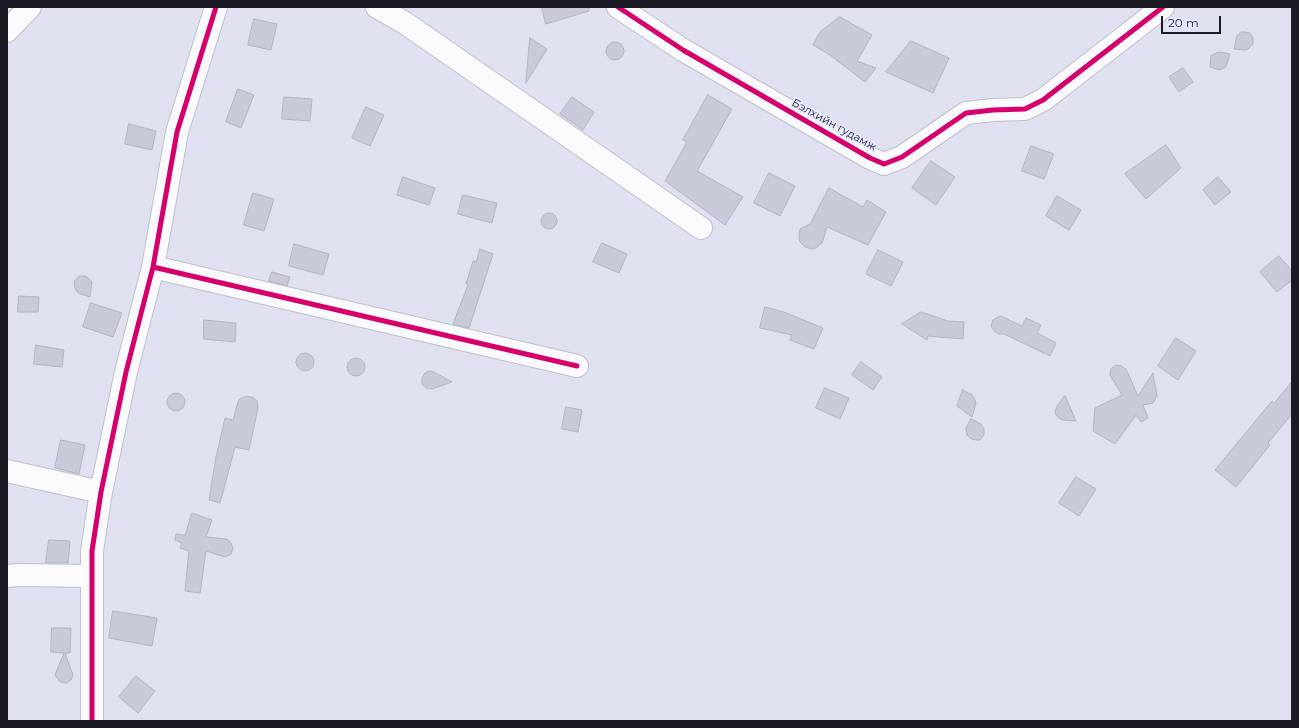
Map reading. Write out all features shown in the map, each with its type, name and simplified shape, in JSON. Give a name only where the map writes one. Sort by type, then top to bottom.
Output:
[{"type":"street","points":[[7,31],[30,7]]},
{"type":"street","points":[[92,721],[92,551],[101,492],[126,372],[152,267],[177,132],[216,7]]},
{"type":"street","points":[[377,7],[405,24],[701,228]]},
{"type":"street","name":"Бэлхийн гудамж","points":[[618,7],[683,50],[863,154],[884,164],[902,156],[966,113],[1025,109],[1043,100],[1163,7]]},
{"type":"street","points":[[152,267],[577,366]]},
{"type":"street","points":[[7,471],[101,492]]},
{"type":"street","points":[[7,576],[92,576]]},
{"type":"building","points":[[542,7],[589,7],[589,11],[546,24]]},
{"type":"building","points":[[840,17],[872,35],[857,61],[876,68],[865,82],[830,55],[813,45],[820,32]]},
{"type":"building","points":[[254,19],[277,24],[271,50],[248,45]]},
{"type":"building","points":[[1241,32],[1250,33],[1253,38],[1253,44],[1245,50],[1234,49],[1237,36]]},
{"type":"building","points":[[530,38],[547,49],[526,83]]},
{"type":"building","points":[[911,41],[949,58],[933,93],[886,72]]},
{"type":"building","points":[[615,42],[621,45],[624,51],[621,57],[615,60],[609,57],[606,51],[609,45]]},
{"type":"building","points":[[1219,52],[1230,54],[1226,67],[1220,70],[1210,67],[1211,56]]},
{"type":"building","points":[[1183,68],[1193,82],[1179,92],[1169,77]]},
{"type":"building","points":[[238,89],[254,95],[241,128],[226,122]]},
{"type":"building","points":[[708,95],[732,109],[697,171],[743,197],[725,225],[665,181],[687,142],[683,140]]},
{"type":"building","points":[[284,97],[312,99],[310,121],[282,119]]},
{"type":"building","points":[[572,97],[594,112],[583,130],[560,114]]},
{"type":"building","points":[[366,107],[384,115],[370,146],[352,138]]},
{"type":"building","points":[[129,124],[156,131],[152,150],[125,144]]},
{"type":"building","points":[[1166,145],[1181,168],[1146,199],[1125,174]]},
{"type":"building","points":[[1031,146],[1054,154],[1044,179],[1022,171]]},
{"type":"building","points":[[931,161],[955,177],[936,205],[912,188]]},
{"type":"building","points":[[769,173],[795,186],[780,216],[754,203]]},
{"type":"building","points":[[403,177],[435,188],[429,205],[397,195]]},
{"type":"building","points":[[1218,177],[1231,192],[1215,205],[1203,190]]},
{"type":"building","points":[[829,188],[863,207],[867,200],[886,212],[868,245],[827,227],[822,243],[816,248],[812,249],[805,247],[800,242],[800,229],[810,224]]},
{"type":"building","points":[[253,193],[274,199],[264,231],[244,225]]},
{"type":"building","points":[[463,195],[497,203],[492,223],[458,214]]},
{"type":"building","points":[[1057,196],[1081,210],[1069,230],[1046,216]]},
{"type":"building","points":[[546,213],[552,213],[557,218],[555,227],[552,229],[546,229],[541,224],[541,218]]},
{"type":"building","points":[[602,243],[627,254],[619,273],[593,262]]},
{"type":"building","points":[[294,244],[329,254],[323,275],[289,266]]},
{"type":"building","points":[[480,249],[493,254],[469,328],[453,324],[468,285],[466,284],[473,261],[476,262]]},
{"type":"building","points":[[878,250],[903,262],[891,286],[866,274]]},
{"type":"building","points":[[1279,256],[1292,271],[1292,280],[1277,292],[1260,272]]},
{"type":"building","points":[[272,272],[290,277],[287,286],[269,281]]},
{"type":"building","points":[[80,276],[86,276],[92,282],[90,297],[78,293],[75,288],[74,282]]},
{"type":"building","points":[[19,296],[39,297],[38,312],[18,312]]},
{"type":"building","points":[[91,303],[122,313],[113,337],[83,327]]},
{"type":"building","points":[[765,307],[784,312],[823,328],[814,349],[790,340],[792,335],[760,328]]},
{"type":"building","points":[[921,312],[948,321],[964,322],[963,339],[928,336],[927,340],[902,324]]},
{"type":"building","points":[[1001,316],[1022,326],[1026,318],[1041,325],[1037,333],[1056,343],[1050,356],[1004,334],[999,334],[994,331],[991,326],[993,320]]},
{"type":"building","points":[[204,320],[236,323],[235,342],[204,339]]},
{"type":"building","points":[[1176,338],[1196,351],[1178,380],[1158,366]]},
{"type":"building","points":[[36,345],[64,350],[62,367],[34,364]]},
{"type":"building","points":[[305,353],[311,356],[314,362],[311,368],[305,371],[299,368],[296,362],[299,356]]},
{"type":"building","points":[[356,358],[362,361],[365,367],[362,373],[356,376],[350,373],[347,367],[350,361]]},
{"type":"building","points":[[861,362],[882,377],[873,390],[852,375]]},
{"type":"building","points":[[1116,365],[1126,369],[1138,396],[1153,373],[1157,396],[1153,403],[1143,405],[1148,418],[1141,422],[1136,415],[1115,444],[1093,431],[1095,408],[1122,395],[1110,375],[1111,369]]},
{"type":"building","points":[[430,371],[452,382],[432,389],[426,388],[422,384],[422,378],[425,373]]},
{"type":"building","points":[[1292,382],[1292,414],[1268,443],[1270,445],[1236,487],[1215,470],[1272,401],[1274,403]]},
{"type":"building","points":[[825,388],[849,398],[840,419],[816,408]]},
{"type":"building","points":[[963,390],[972,395],[976,403],[972,417],[957,406]]},
{"type":"building","points":[[176,393],[182,396],[185,402],[182,408],[176,411],[170,408],[167,402],[170,396]]},
{"type":"building","points":[[247,396],[254,398],[257,401],[258,408],[249,450],[235,447],[220,503],[209,500],[216,457],[225,418],[233,420],[238,402],[240,399]]},
{"type":"building","points":[[1065,396],[1076,421],[1063,420],[1056,415],[1055,412],[1057,406]]},
{"type":"building","points":[[566,407],[582,410],[578,432],[562,429]]},
{"type":"building","points":[[971,419],[981,424],[984,429],[984,435],[980,440],[971,439],[967,435],[966,429]]},
{"type":"building","points":[[61,440],[85,445],[79,474],[55,468]]},
{"type":"building","points":[[1076,477],[1096,489],[1079,516],[1059,503]]},
{"type":"building","points":[[192,513],[212,520],[206,537],[227,539],[233,548],[231,554],[225,557],[206,551],[200,593],[185,591],[189,551],[180,548],[182,543],[175,540],[176,534],[185,535]]},
{"type":"building","points":[[49,540],[70,541],[68,563],[46,563]]},
{"type":"building","points":[[113,611],[157,618],[152,646],[109,638]]},
{"type":"building","points":[[52,628],[71,628],[70,653],[65,653],[73,675],[71,680],[66,683],[60,682],[55,675],[64,653],[51,652]]},
{"type":"building","points":[[136,676],[155,691],[138,713],[119,697]]},
{"type":"cycle path","points":[[92,721],[92,551],[101,492],[126,372],[153,267],[177,132],[216,7]]},
{"type":"cycle path","points":[[618,7],[683,50],[870,158],[884,164],[902,157],[966,113],[1025,109],[1043,100],[1163,7]]},
{"type":"cycle path","points":[[153,267],[577,366]]}]
